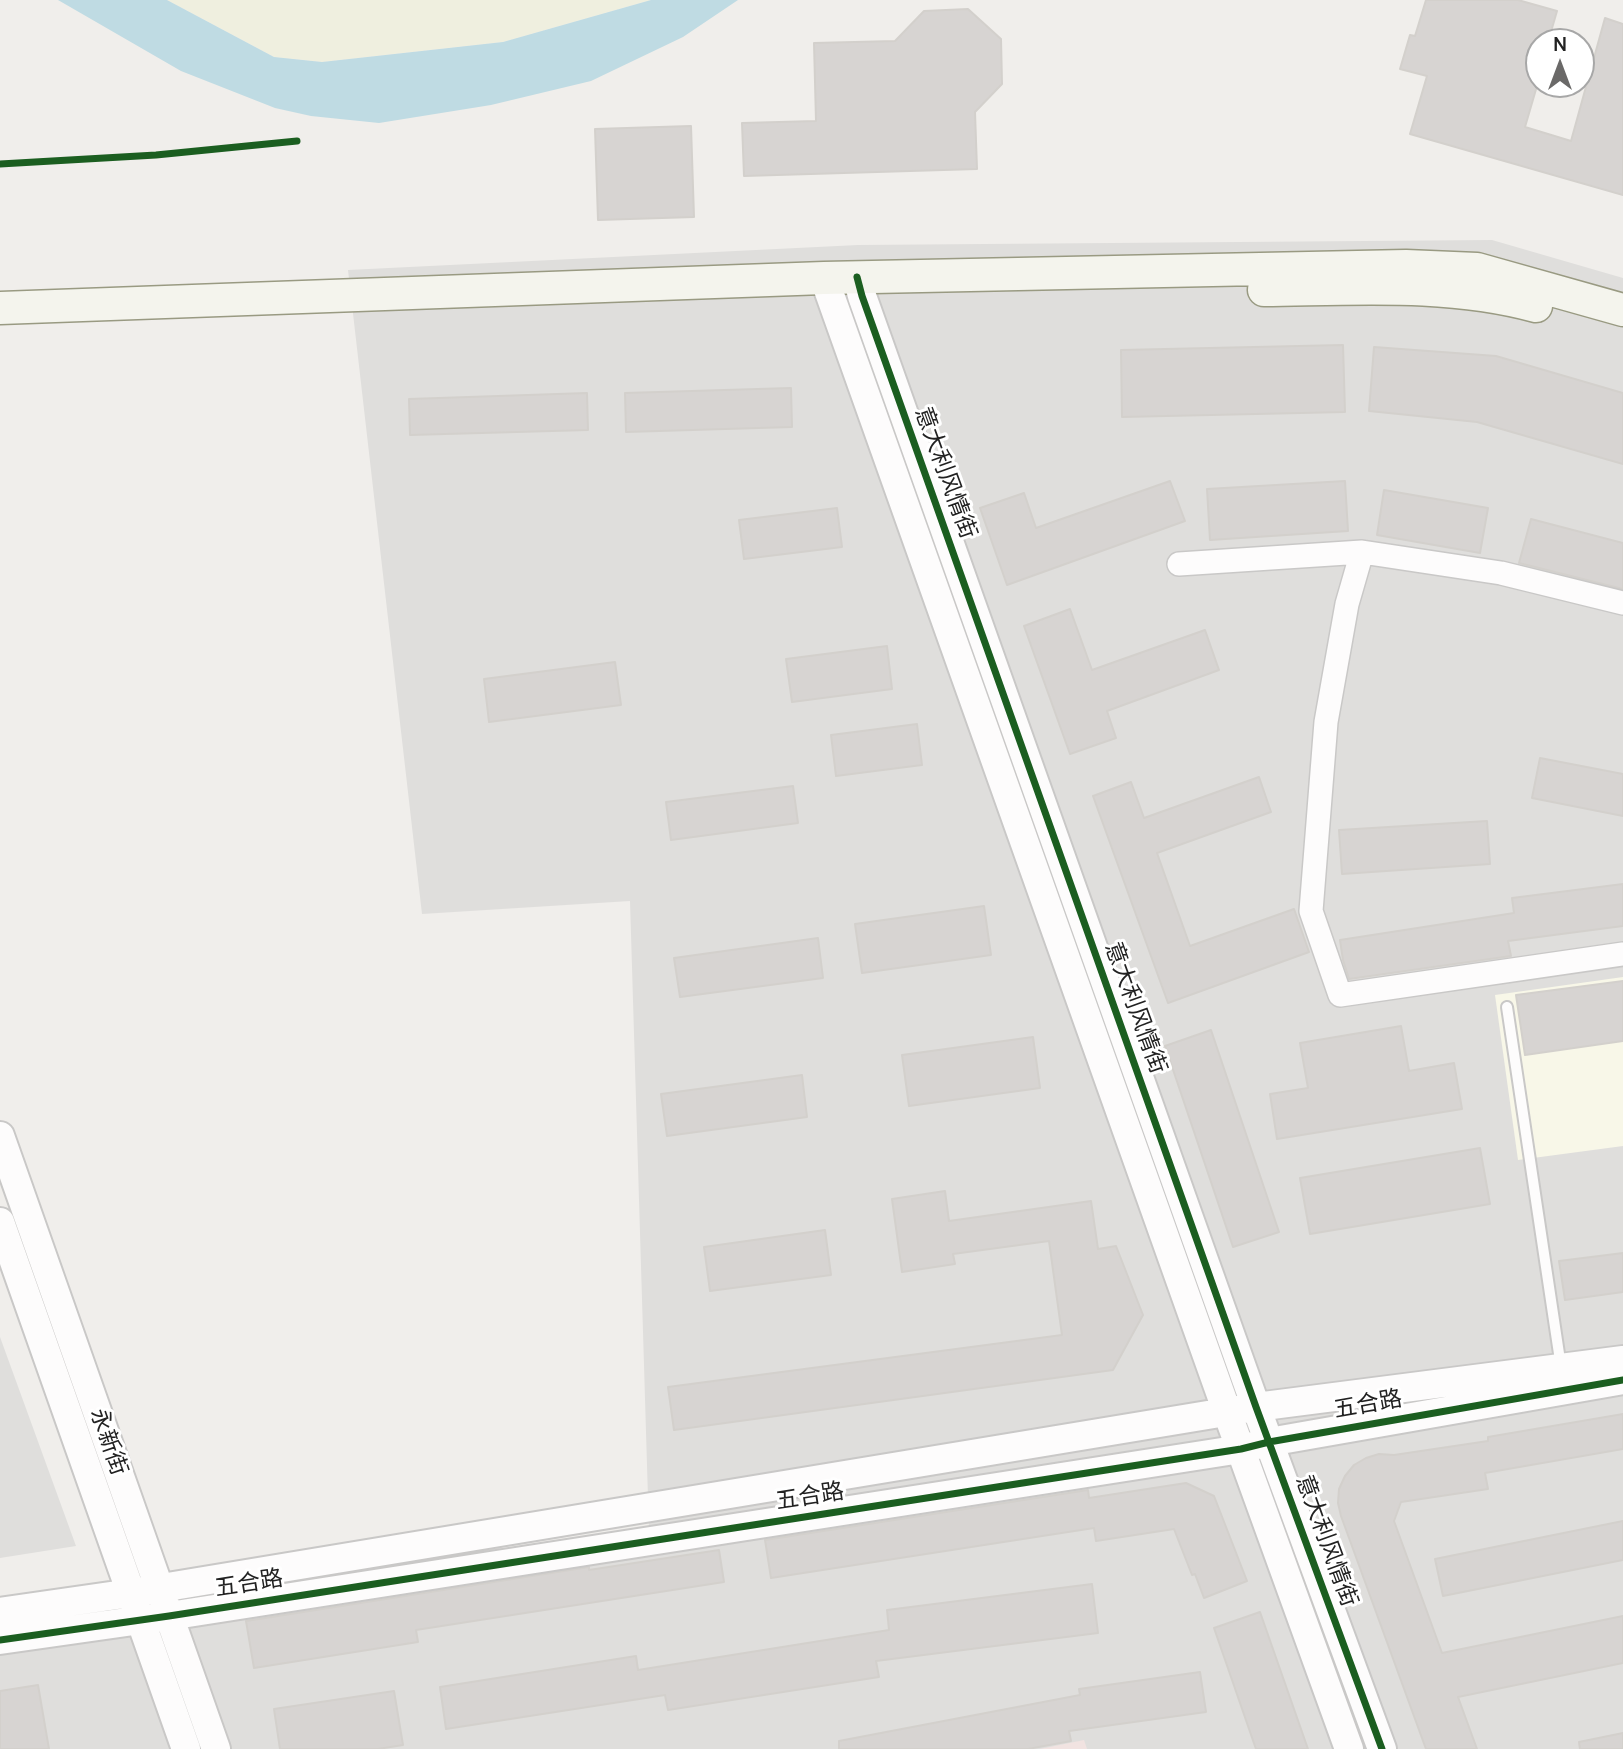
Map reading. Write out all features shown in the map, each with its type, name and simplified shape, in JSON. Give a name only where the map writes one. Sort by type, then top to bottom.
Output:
[{"type":"main road","points":[[0,328],[844,287],[1406,266],[1477,270],[1623,310]]},
{"type":"main road","points":[[0,308],[844,287],[1415,288],[1513,300],[1623,331]]},
{"type":"street","name":"意大利风情街","points":[[844,287],[1382,1749]]},
{"type":"street","name":"意大利风情街","points":[[844,287],[1227,1412],[1349,1749]]},
{"type":"street","points":[[1362,552],[1347,604],[1326,722],[1311,911],[1340,995],[1623,954]]},
{"type":"street","points":[[1179,564],[1362,552],[1501,573],[1623,603]]},
{"type":"street","name":"永新街","points":[[0,1136],[216,1749]]},
{"type":"street","name":"永新街","points":[[0,1222],[186,1749]]},
{"type":"street","name":"五合路","points":[[0,1612],[131,1593],[1256,1407],[1623,1360]]},
{"type":"street","name":"五合路","points":[[0,1640],[1241,1450],[1623,1380]]},
{"type":"lane","points":[[1507,1007],[1562,1369]]},
{"type":"shaded area","points":[[1492,240],[1623,278],[1623,1749],[0,1749],[0,1642],[649,1531],[630,901],[422,914],[348,270],[858,245]]},
{"type":"shaded area","points":[[1623,977],[1623,1146],[1518,1160],[1495,995]]},
{"type":"shaded area","points":[[0,1337],[76,1546],[0,1558]]},
{"type":"shaded area","points":[[1084,1740],[1087,1749],[1040,1749]]},
{"type":"green space","points":[[167,0],[651,0],[503,42],[322,62],[274,57]]},
{"type":"water","points":[[58,0],[167,0],[274,57],[322,62],[503,42],[651,0],[738,0],[683,37],[591,81],[491,105],[379,123],[311,116],[275,108],[181,71]]},
{"type":"building","points":[[1426,0],[1518,0],[1557,11],[1552,28],[1525,28],[1525,98],[1533,98],[1525,127],[1571,141],[1583,98],[1595,98],[1595,54],[1605,18],[1623,24],[1623,195],[1410,134],[1427,76],[1400,69],[1410,35],[1415,36]]},
{"type":"building","points":[[968,9],[1001,39],[1002,84],[975,112],[977,169],[744,176],[742,123],[816,121],[814,43],[895,41],[924,11]]},
{"type":"building","points":[[691,126],[694,217],[598,220],[595,129]]},
{"type":"building","points":[[1343,345],[1345,412],[1122,417],[1121,350]]},
{"type":"building","points":[[1374,347],[1496,356],[1623,393],[1623,464],[1477,422],[1369,411]]},
{"type":"building","points":[[791,388],[792,427],[626,432],[625,393]]},
{"type":"building","points":[[587,393],[588,430],[410,435],[409,399]]},
{"type":"building","points":[[1170,481],[1185,521],[1007,585],[980,508],[1024,493],[1036,528]]},
{"type":"building","points":[[1345,481],[1348,531],[1210,540],[1207,489]]},
{"type":"building","points":[[1384,490],[1488,508],[1480,553],[1377,535]]},
{"type":"building","points":[[837,508],[842,547],[744,559],[739,520]]},
{"type":"building","points":[[1531,519],[1623,543],[1623,589],[1519,563]]},
{"type":"building","points":[[1070,609],[1092,670],[1205,630],[1219,670],[1107,711],[1116,738],[1070,754],[1024,626]]},
{"type":"building","points":[[887,646],[892,689],[792,702],[786,659]]},
{"type":"building","points":[[615,662],[621,705],[489,722],[484,679]]},
{"type":"building","points":[[917,724],[922,765],[836,776],[831,735]]},
{"type":"building","points":[[1540,758],[1623,774],[1623,816],[1532,798]]},
{"type":"building","points":[[1259,777],[1271,812],[1157,853],[1190,946],[1294,909],[1309,952],[1168,1003],[1093,796],[1131,782],[1144,818]]},
{"type":"building","points":[[793,786],[798,823],[671,840],[666,802]]},
{"type":"building","points":[[1487,821],[1490,864],[1342,874],[1339,830]]},
{"type":"building","points":[[1623,884],[1623,926],[1508,941],[1511,956],[1349,979],[1343,960],[1340,940],[1514,913],[1512,898]]},
{"type":"building","points":[[984,906],[991,955],[862,973],[855,924]]},
{"type":"building","points":[[818,938],[823,978],[680,997],[674,958]]},
{"type":"building","points":[[1623,981],[1623,1041],[1525,1055],[1516,995]]},
{"type":"building","points":[[1401,1026],[1409,1071],[1454,1063],[1462,1109],[1277,1139],[1270,1094],[1308,1088],[1300,1043]]},
{"type":"building","points":[[1211,1030],[1279,1232],[1233,1247],[1165,1046]]},
{"type":"building","points":[[1033,1037],[1040,1088],[909,1106],[902,1055]]},
{"type":"building","points":[[802,1075],[807,1117],[667,1136],[661,1094]]},
{"type":"building","points":[[1480,1148],[1490,1204],[1310,1234],[1300,1178]]},
{"type":"building","points":[[945,1191],[949,1221],[1091,1201],[1098,1249],[1116,1246],[1143,1315],[1113,1370],[674,1430],[668,1387],[1062,1335],[1049,1241],[953,1254],[955,1264],[902,1272],[892,1199]]},
{"type":"building","points":[[825,1230],[831,1275],[710,1291],[704,1247]]},
{"type":"building","points":[[1623,1253],[1623,1292],[1565,1300],[1559,1261]]},
{"type":"building","points":[[1623,1414],[1623,1449],[1485,1473],[1488,1489],[1401,1502],[1394,1521],[1442,1653],[1623,1616],[1623,1663],[1458,1697],[1477,1749],[1426,1749],[1341,1516],[1339,1489],[1345,1476],[1354,1465],[1379,1454],[1394,1455],[1488,1441],[1488,1437]]},
{"type":"building","points":[[1186,1483],[1214,1496],[1247,1581],[1204,1598],[1174,1529],[1096,1541],[1094,1528],[771,1578],[765,1540],[1088,1490],[1089,1498]]},
{"type":"building","points":[[1623,1521],[1623,1560],[1443,1596],[1435,1559]]},
{"type":"building","points":[[719,1550],[724,1582],[416,1630],[418,1642],[254,1668],[246,1621],[589,1567],[589,1570]]},
{"type":"building","points":[[1092,1584],[1098,1633],[876,1661],[879,1677],[668,1710],[665,1695],[446,1729],[440,1687],[636,1656],[638,1670],[889,1630],[887,1610]]},
{"type":"building","points":[[1260,1612],[1308,1749],[1256,1749],[1214,1628]]},
{"type":"building","points":[[1200,1672],[1206,1712],[1069,1731],[1071,1741],[1028,1749],[839,1749],[839,1741],[1080,1695],[1079,1689]]},
{"type":"building","points":[[38,1685],[49,1749],[0,1749],[0,1691]]},
{"type":"building","points":[[394,1691],[403,1745],[378,1749],[280,1749],[274,1709]]},
{"type":"building","points":[[1623,1733],[1623,1749],[1580,1749],[1579,1742]]},
{"type":"cycle path","points":[[0,164],[156,155],[297,141]]},
{"type":"cycle path","points":[[857,277],[1256,1407],[1382,1749]]},
{"type":"cycle path","points":[[0,1640],[1241,1449],[1623,1380]]}]
